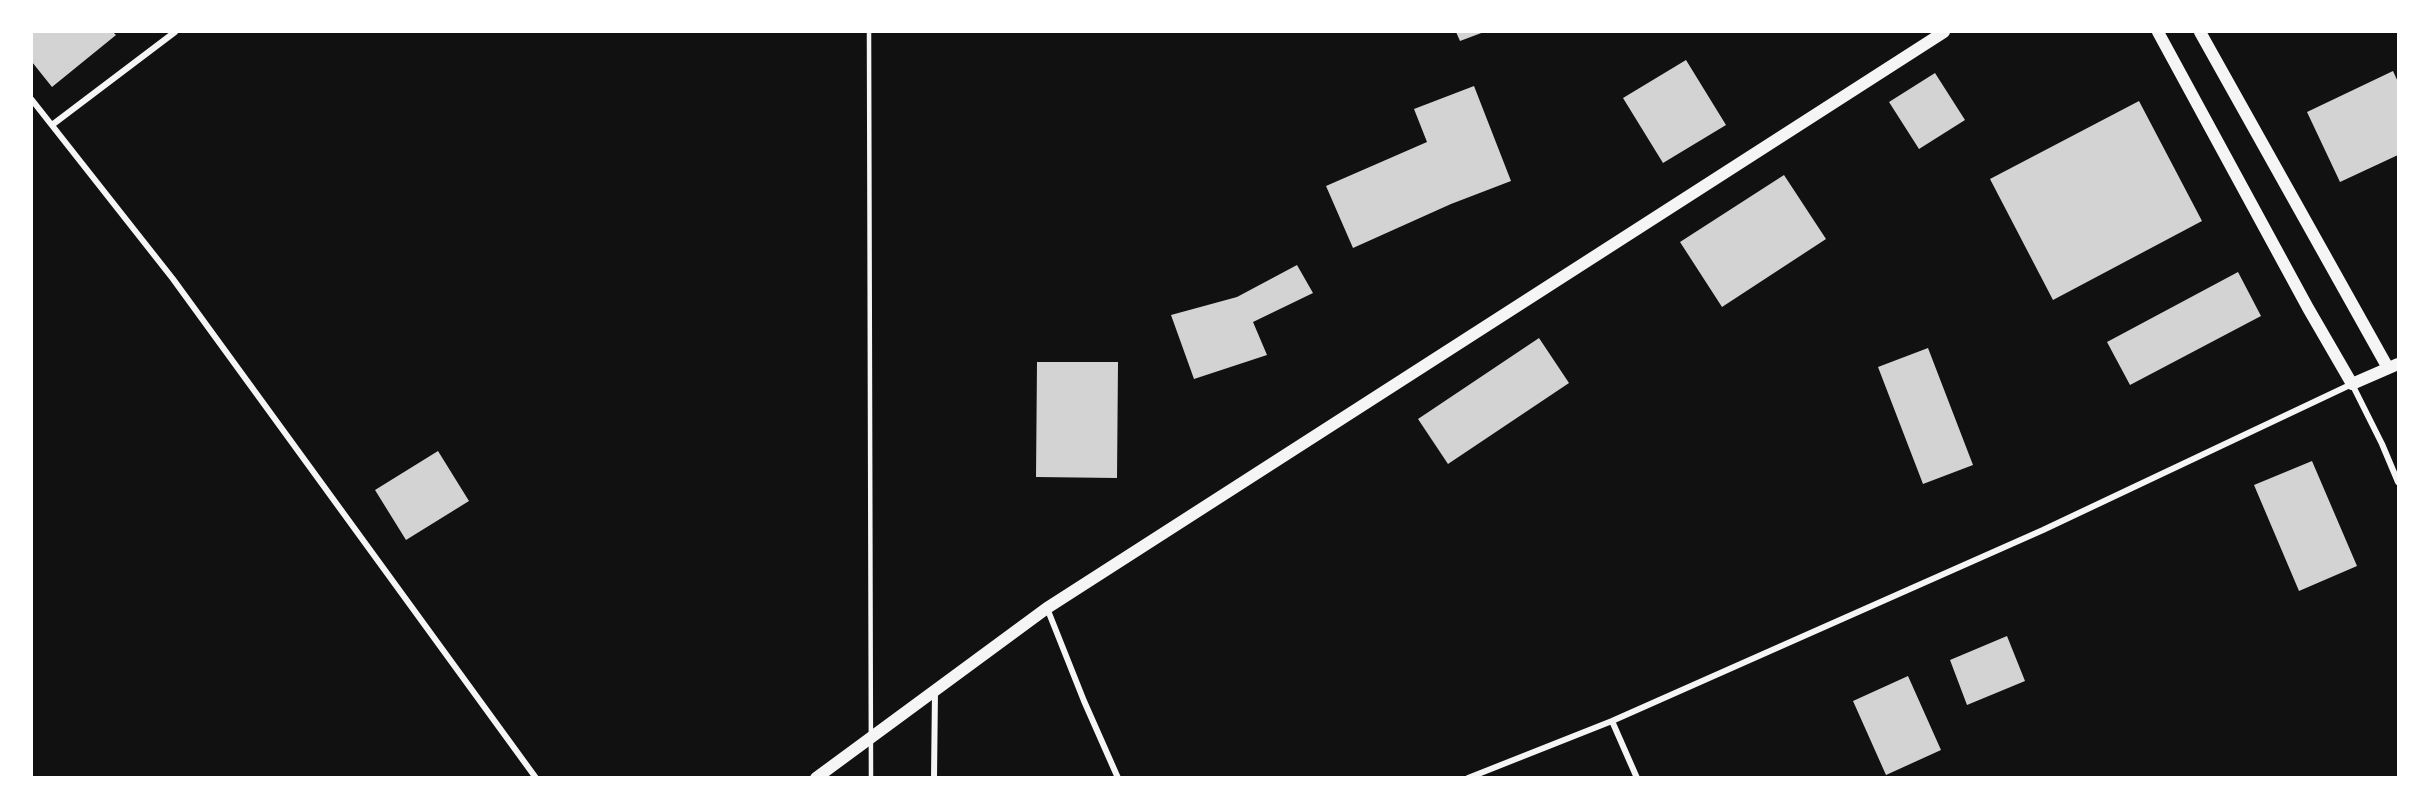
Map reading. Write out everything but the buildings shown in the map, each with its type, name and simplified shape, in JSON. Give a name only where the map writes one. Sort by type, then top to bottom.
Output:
[{"type":"main road","points":[[816,777],[1047,608],[1944,32]]},
{"type":"main road","points":[[2158,32],[2308,308],[2352,384],[2393,366],[2200,32]]},
{"type":"street","points":[[52,125],[175,32]]},
{"type":"street","points":[[32,100],[173,279],[536,777]]},
{"type":"street","points":[[1468,777],[1612,721],[2043,530],[2352,384],[2398,482]]},
{"type":"street","points":[[1047,608],[1084,701],[1118,777]]},
{"type":"street","points":[[934,777],[935,688]]},
{"type":"street","points":[[1612,721],[1637,777]]},
{"type":"lane","points":[[869,32],[871,777]]}]
